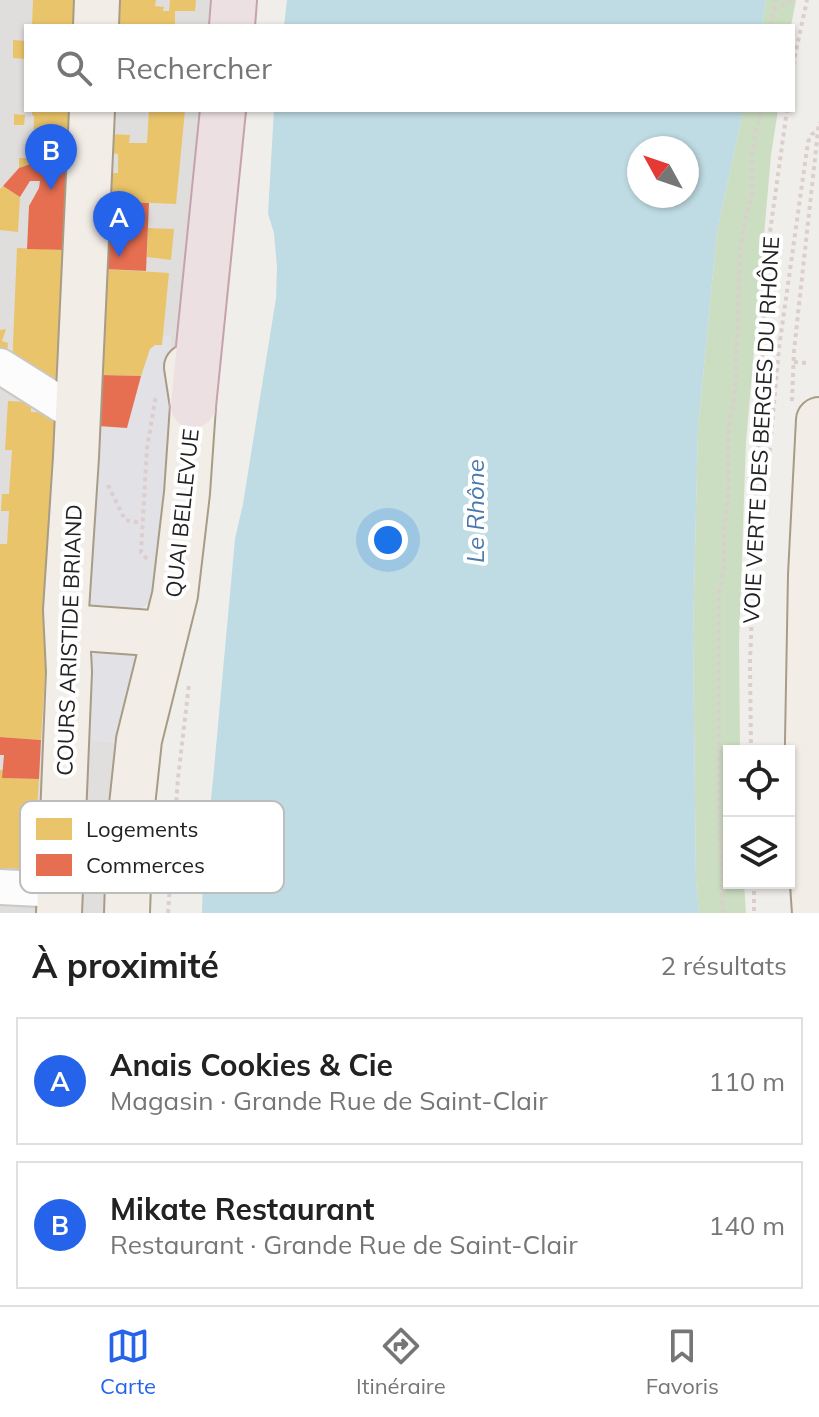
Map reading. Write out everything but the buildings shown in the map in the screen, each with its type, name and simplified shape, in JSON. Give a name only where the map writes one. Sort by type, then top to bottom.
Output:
[{"type":"highway","points":[[232,24],[234,0]]},
{"type":"highway","name":"QUAI BELLEVUE","points":[[176,396],[223,112]]},
{"type":"main road","points":[[96,24],[97,0]]},
{"type":"main road","points":[[213,24],[215,0]]},
{"type":"main road","name":"COURS ARISTIDE BRIAND","points":[[64,801],[69,672],[66,610],[92,112]]},
{"type":"main road","points":[[176,396],[205,112]]},
{"type":"main road","name":"QUAI BELLEVUE","points":[[132,801],[137,751],[175,595],[187,493],[176,396]]},
{"type":"main road","points":[[815,913],[807,796],[811,575],[819,420]]},
{"type":"main road","points":[[67,627],[165,634]]},
{"type":"main road","name":"QUAI BELLEVUE","points":[[127,913],[128,893]]},
{"type":"street","points":[[0,366],[78,415]]},
{"type":"street","points":[[0,887],[20,892]]},
{"type":"street","points":[[24,893],[60,902]]},
{"type":"path","points":[[770,24],[776,0]]},
{"type":"path","points":[[774,10],[792,0]]},
{"type":"path","points":[[795,56],[807,0]]},
{"type":"path","points":[[723,913],[719,810],[719,592],[724,567],[729,487],[729,422],[735,395],[740,252],[752,196],[752,151],[761,112]]},
{"type":"path","name":"VOIE VERTE DES BERGES DU RHÔNE","points":[[751,745],[750,662],[766,261],[787,112]]},
{"type":"path","points":[[757,490],[767,481],[779,348],[808,142],[812,134],[819,131]]},
{"type":"path","points":[[794,362],[806,363]]},
{"type":"path","points":[[155,567],[141,552],[147,448],[176,396]]},
{"type":"path","points":[[107,482],[125,520],[142,523]]},
{"type":"path","points":[[754,889],[754,913]]},
{"type":"shaded area","points":[[0,0],[210,0],[208,24],[24,24],[24,112],[200,112],[179,335],[189,404],[74,424],[60,801],[20,801],[20,893],[57,893],[56,913],[0,913]]},
{"type":"shaded area","points":[[171,335],[175,452],[156,600],[142,608],[81,604],[98,426],[127,427],[149,351],[162,336]]},
{"type":"shaded area","points":[[96,653],[141,656],[124,744],[78,738],[87,657]]},
{"type":"shaded area","points":[[77,738],[124,744],[120,801],[75,801]]},
{"type":"shaded area","points":[[72,893],[113,893],[111,913],[71,913]]},
{"type":"green space","points":[[766,0],[796,0],[791,24],[762,24]]},
{"type":"green space","points":[[743,112],[778,112],[771,155],[746,442],[739,641],[740,745],[723,745],[723,889],[744,889],[746,913],[699,913],[693,636],[698,427],[717,232]]},
{"type":"water","points":[[287,0],[766,0],[762,24],[284,24]]},
{"type":"water","name":"Le Rhône","points":[[274,112],[743,112],[717,232],[698,427],[693,636],[699,913],[202,913],[202,893],[284,893],[284,801],[211,801],[235,539],[276,298],[274,233],[268,214]]},
{"type":"place","name":"Mikate Restaurant","points":[[51,190]]},
{"type":"place","name":"Anais Cookies & Cie","points":[[119,257]]}]
